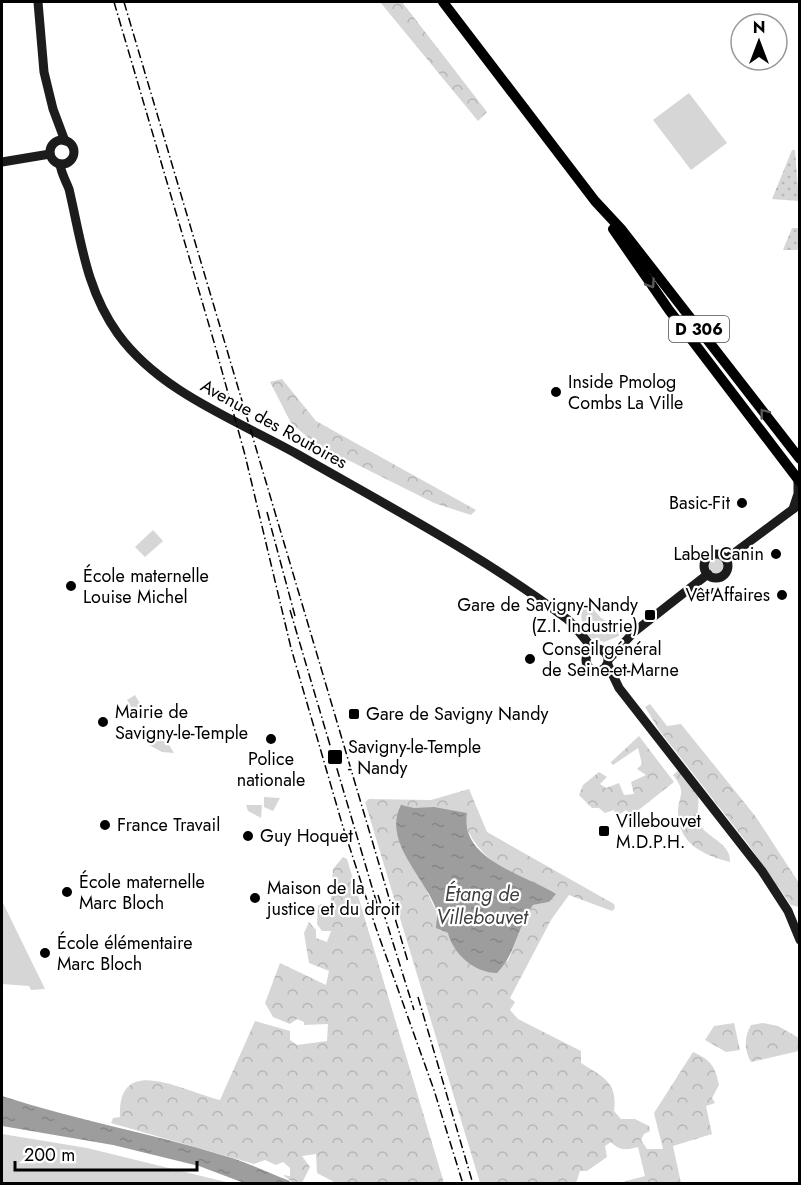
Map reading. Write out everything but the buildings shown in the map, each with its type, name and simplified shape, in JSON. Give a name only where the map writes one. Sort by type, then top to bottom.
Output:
[{"type":"main road","name":"D 306","points":[[443,2],[595,201],[669,310],[799,481]]},
{"type":"main road","name":"D 306","points":[[595,201],[622,231],[800,459]]},
{"type":"street","name":"Avenue des Routoires","points":[[38,2],[40,42],[53,109],[54,143],[50,154],[53,160],[60,164],[68,186],[85,266],[106,315],[118,334],[142,361],[188,395],[296,454],[517,583],[557,613],[594,651]]},
{"type":"street","name":"Avenue des Routoires","points":[[53,109],[65,141],[73,147],[68,186]]},
{"type":"street","points":[[54,143],[65,141]]},
{"type":"street","points":[[2,162],[50,154]]},
{"type":"street","points":[[60,164],[71,159]]},
{"type":"street","points":[[726,559],[796,507],[799,481]]},
{"type":"street","points":[[720,554],[726,559],[728,567],[724,575],[715,577],[708,574],[704,564],[709,556],[720,554]]},
{"type":"street","points":[[600,671],[634,632],[708,574]]},
{"type":"street","points":[[634,632],[594,651],[588,667],[600,671],[619,687],[762,871],[784,905],[800,940]]},
{"type":"street","points":[[594,651],[608,662],[619,687]]},
{"type":"green space","points":[[380,2],[402,2],[487,112],[478,121]]},
{"type":"green space","points":[[689,93],[727,143],[691,170],[653,120]]},
{"type":"green space","points":[[792,150],[795,150],[799,201],[772,199]]},
{"type":"green space","points":[[792,228],[799,228],[799,250],[783,250]]},
{"type":"green space","points":[[282,379],[316,421],[476,510],[471,515],[434,503],[350,461],[316,448],[311,440],[291,423],[270,382]]},
{"type":"green space","points":[[153,530],[163,541],[145,557],[135,547]]},
{"type":"green space","points":[[717,556],[723,559],[726,565],[723,571],[717,574],[711,571],[708,565],[711,559]]},
{"type":"green space","points":[[588,603],[601,618],[617,628],[619,636],[604,642],[588,637],[581,616]]},
{"type":"green space","points":[[135,695],[149,719],[138,719],[127,700]]},
{"type":"green space","points":[[650,704],[667,726],[681,724],[756,817],[799,883],[799,907],[791,905],[748,844],[659,730],[645,707]]},
{"type":"green space","points":[[157,730],[160,730],[174,753],[162,752],[149,745]]},
{"type":"green space","points":[[639,736],[674,782],[631,816],[626,810],[619,815],[621,821],[617,823],[614,810],[605,813],[599,808],[592,808],[579,795],[583,785],[599,772],[607,777],[600,784],[606,788],[619,783],[624,795],[634,794],[631,782],[646,775],[637,769],[642,764],[638,748],[613,765],[611,762]]},
{"type":"green space","points":[[679,770],[697,793],[700,825],[725,847],[730,856],[730,862],[703,852],[683,834],[678,814],[681,790],[673,775]]},
{"type":"green space","points":[[469,789],[487,832],[614,904],[615,908],[612,911],[569,895],[551,920],[510,998],[515,1002],[510,1010],[518,1019],[581,1051],[581,1063],[607,1081],[611,1087],[615,1101],[614,1111],[621,1119],[635,1119],[649,1126],[650,1131],[644,1134],[641,1140],[647,1149],[663,1149],[654,1113],[693,1052],[708,1061],[714,1068],[719,1085],[712,1098],[715,1103],[706,1106],[712,1134],[673,1146],[681,1183],[619,1183],[645,1176],[638,1147],[623,1149],[611,1142],[605,1146],[607,1157],[587,1171],[580,1171],[576,1183],[480,1183],[365,802],[369,799],[431,800]],"holes":[[[401,805],[465,824],[471,837],[490,859],[549,902],[533,905],[525,917],[508,961],[437,928],[436,911],[428,894]]]},
{"type":"green space","points":[[264,797],[280,798],[273,811],[264,807]]},
{"type":"green space","points":[[246,805],[262,805],[261,818],[248,811]]},
{"type":"green space","points":[[343,857],[347,859],[444,1183],[336,1183],[317,1173],[316,1154],[302,1156],[310,1167],[302,1183],[291,1183],[283,1175],[290,1176],[290,1168],[283,1162],[276,1165],[265,1160],[254,1164],[111,1123],[113,1118],[120,1117],[122,1097],[129,1086],[141,1081],[171,1084],[220,1100],[255,1021],[290,1031],[290,1040],[297,1045],[327,1041],[328,1024],[304,1025],[304,1022],[297,1019],[290,1024],[273,1017],[265,1003],[280,963],[326,985],[329,971],[309,963],[304,933],[309,922],[316,930],[316,938],[327,942],[331,931],[322,931],[317,924],[318,906],[321,904],[330,911],[333,869]]},
{"type":"green space","points":[[2,901],[45,989],[31,990],[29,986],[2,984]]},
{"type":"green space","points":[[734,1023],[740,1050],[726,1052],[705,1040],[714,1026]]},
{"type":"green space","points":[[763,1023],[778,1026],[799,1038],[799,1051],[751,1062],[746,1048],[747,1034],[751,1025]]},
{"type":"green space","points":[[2,1134],[87,1148],[230,1183],[2,1183]]},
{"type":"water","name":"Étang de Villebouvet","points":[[401,805],[414,808],[434,807],[467,813],[467,829],[473,843],[484,854],[497,864],[556,894],[549,902],[533,905],[523,922],[513,949],[497,973],[481,970],[466,961],[455,948],[448,933],[436,928],[436,909],[407,858],[397,832],[397,818]]},
{"type":"water","points":[[2,1096],[225,1156],[290,1181],[289,1183],[244,1183],[199,1166],[113,1145],[2,1126]]},
{"type":"railway","points":[[114,2],[214,342],[245,455],[291,648],[343,827],[376,928],[434,1090],[463,1184]]},
{"type":"railway","points":[[124,2],[408,962]]},
{"type":"railway","points":[[267,512],[295,616]]},
{"type":"railway","points":[[290,610],[377,904]]},
{"type":"railway","points":[[378,895],[414,1010]]},
{"type":"railway","points":[[418,997],[473,1184]]},
{"type":"place","name":"Inside Pmolog Combs La Ville","points":[[556,392]]},
{"type":"place","name":"Basic-Fit","points":[[742,503]]},
{"type":"place","name":"Label Canin","points":[[776,554]]},
{"type":"place","name":"École maternelle Louise Michel","points":[[71,586]]},
{"type":"place","name":"Vêt'Affaires","points":[[782,595]]},
{"type":"place","name":"Gare de Savigny-Nandy (Z.I. Industrie)","points":[[650,615]]},
{"type":"place","name":"Conseil général de Seine-et-Marne","points":[[530,659]]},
{"type":"place","name":"Gare de Savigny Nandy","points":[[354,714]]},
{"type":"place","name":"Mairie de Savigny-le-Temple","points":[[103,722]]},
{"type":"place","name":"Police nationale","points":[[271,739]]},
{"type":"place","name":"Savigny-le-Temple - Nandy","points":[[335,757]]},
{"type":"place","name":"France Travail","points":[[105,825]]},
{"type":"place","name":"Villebouvet M.D.P.H.","points":[[604,831]]},
{"type":"place","name":"Guy Hoquet","points":[[248,836]]},
{"type":"place","name":"École maternelle Marc Bloch","points":[[67,892]]},
{"type":"place","name":"Maison de la justice et du droit","points":[[255,898]]},
{"type":"place","name":"École élémentaire Marc Bloch","points":[[45,953]]}]
